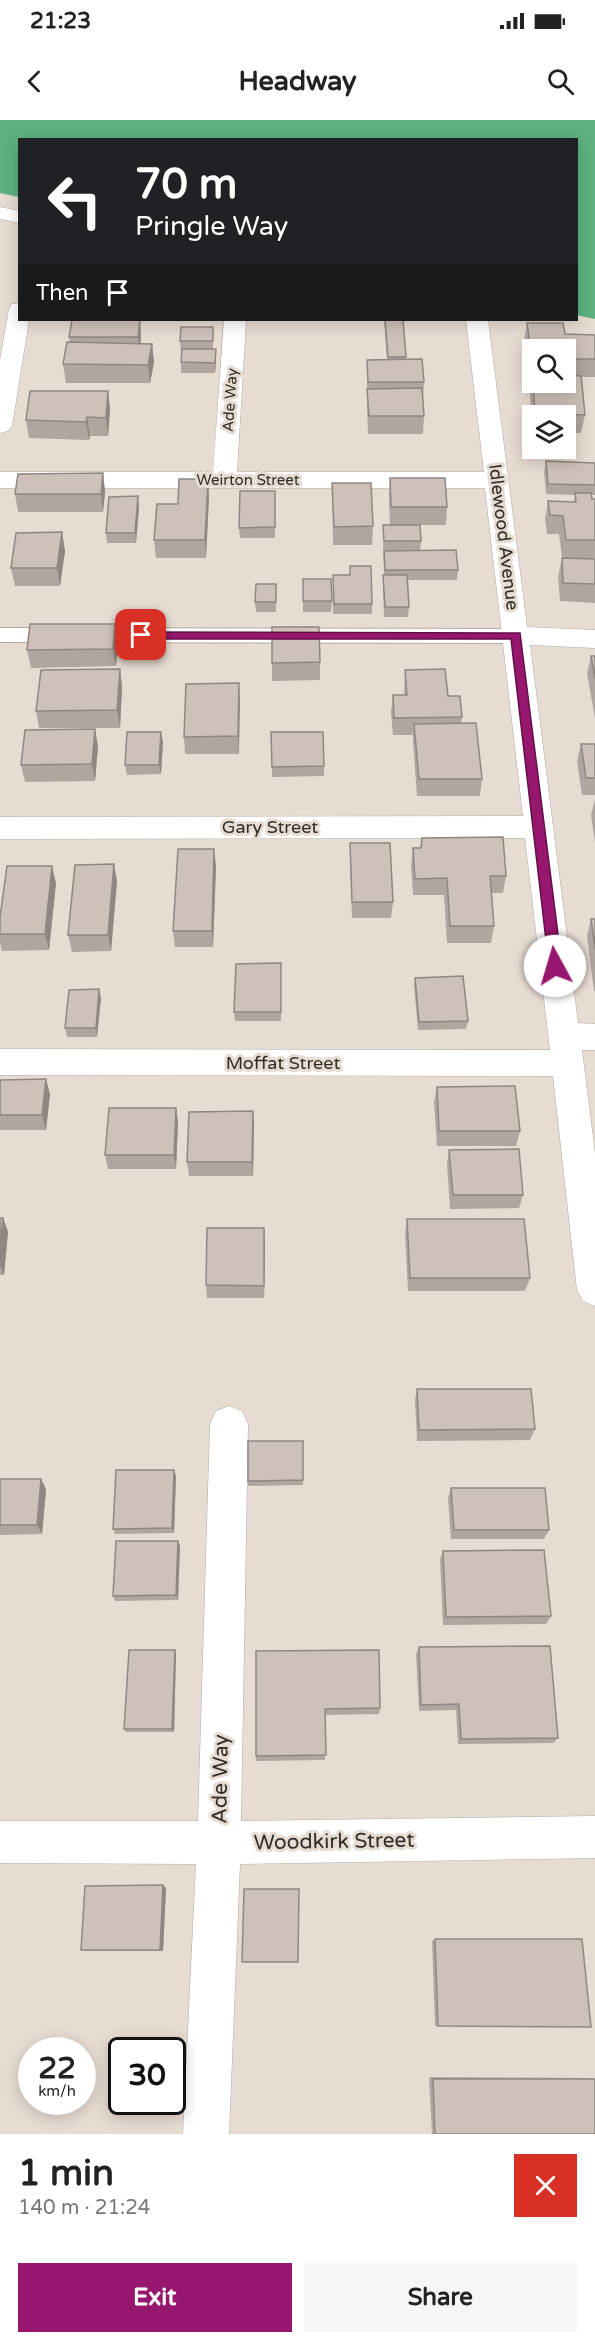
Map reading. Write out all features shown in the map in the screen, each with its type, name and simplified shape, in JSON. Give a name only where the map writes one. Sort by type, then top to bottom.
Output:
[{"type":"street","points":[[0,213],[18,218]]},
{"type":"street","points":[[0,426],[3,389],[18,318]]},
{"type":"street","name":"Ade Way","points":[[224,480],[235,321]]},
{"type":"street","name":"Idlewood Avenue","points":[[477,321],[595,1290]]},
{"type":"street","name":"Weirton Street","points":[[0,480],[496,480]]},
{"type":"street","points":[[516,636],[595,639]]},
{"type":"street","name":"Gary Street","points":[[0,828],[540,827]]},
{"type":"street","name":"Moffat Street","points":[[0,1062],[565,1049],[595,1037]]},
{"type":"street","name":"Ade Way","points":[[206,2134],[219,1843],[224,1540],[229,1424]]},
{"type":"street","name":"Woodkirk Street","points":[[0,1842],[219,1843],[595,1837]]},
{"type":"lane","points":[[0,635],[516,636]]},
{"type":"green space","points":[[0,120],[595,120],[595,319],[578,315],[578,138],[18,138],[18,197],[0,193]]},
{"type":"building","points":[[72,321],[140,321],[138,337],[69,337]]},
{"type":"building","points":[[385,321],[403,321],[406,357],[388,357]]},
{"type":"building","points":[[527,323],[563,323],[565,334],[595,335],[595,359],[576,359],[576,339],[529,339]]},
{"type":"building","points":[[181,327],[213,327],[213,341],[180,341]]},
{"type":"building","points":[[67,342],[152,344],[148,365],[63,364]]},
{"type":"building","points":[[182,349],[216,349],[215,363],[181,362]]},
{"type":"building","points":[[422,359],[424,382],[368,382],[367,360]]},
{"type":"building","points":[[576,376],[581,376],[585,415],[576,415],[576,405],[534,405],[534,393],[576,393]]},
{"type":"building","points":[[422,388],[424,416],[369,416],[367,389]]},
{"type":"building","points":[[30,391],[108,391],[106,418],[87,417],[86,422],[26,420]]},
{"type":"building","points":[[546,461],[595,463],[595,485],[548,484]]},
{"type":"building","points":[[103,473],[101,494],[15,494],[18,474]]},
{"type":"building","points":[[390,478],[445,478],[447,507],[391,507]]},
{"type":"building","points":[[179,479],[208,479],[205,540],[154,540],[157,504],[178,504]]},
{"type":"building","points":[[332,483],[371,483],[373,526],[334,527]]},
{"type":"building","points":[[240,491],[275,491],[275,527],[239,528]]},
{"type":"building","points":[[575,493],[591,493],[592,499],[595,499],[595,540],[566,540],[563,516],[550,515],[548,501],[576,502]]},
{"type":"building","points":[[138,496],[135,533],[106,533],[109,497]]},
{"type":"building","points":[[383,525],[420,525],[421,541],[384,541]]},
{"type":"building","points":[[62,532],[57,568],[11,568],[16,533]]},
{"type":"building","points":[[456,550],[458,570],[385,570],[384,551]]},
{"type":"building","points":[[562,558],[595,559],[595,584],[563,583]]},
{"type":"building","points":[[350,566],[371,566],[372,604],[334,604],[333,575],[350,575]]},
{"type":"building","points":[[383,575],[407,575],[409,607],[385,607]]},
{"type":"building","points":[[303,579],[331,579],[332,601],[303,601]]},
{"type":"building","points":[[256,584],[276,584],[276,602],[255,602]]},
{"type":"building","points":[[30,624],[115,624],[113,649],[27,650]]},
{"type":"building","points":[[272,627],[319,627],[320,662],[272,663]]},
{"type":"building","points":[[591,656],[595,656],[595,679]]},
{"type":"building","points":[[120,669],[117,710],[36,711],[41,670]]},
{"type":"building","points":[[445,669],[448,696],[460,696],[462,717],[394,718],[393,695],[407,695],[405,670]]},
{"type":"building","points":[[239,683],[238,736],[184,737],[186,684]]},
{"type":"building","points":[[476,723],[482,779],[419,779],[414,724]]},
{"type":"building","points":[[95,729],[92,764],[21,765],[25,730]]},
{"type":"building","points":[[127,732],[161,732],[159,765],[125,765]]},
{"type":"building","points":[[271,732],[323,732],[324,766],[272,767]]},
{"type":"building","points":[[581,744],[595,744],[595,778],[586,778]]},
{"type":"building","points":[[503,837],[506,876],[490,876],[494,926],[450,926],[447,878],[415,879],[413,848],[421,848],[422,838]]},
{"type":"building","points":[[350,843],[390,843],[393,902],[352,902]]},
{"type":"building","points":[[178,849],[214,849],[212,931],[173,931]]},
{"type":"building","points":[[114,864],[108,935],[68,935],[75,865]]},
{"type":"building","points":[[7,866],[52,866],[45,934],[0,934]]},
{"type":"building","points":[[591,919],[595,919],[595,949]]},
{"type":"building","points":[[281,963],[281,1012],[234,1012],[236,964]]},
{"type":"building","points":[[463,976],[468,1021],[419,1022],[415,978]]},
{"type":"building","points":[[99,989],[96,1028],[65,1028],[69,990]]},
{"type":"building","points":[[46,1079],[42,1115],[0,1115],[0,1080]]},
{"type":"building","points":[[515,1086],[520,1131],[439,1131],[437,1087]]},
{"type":"building","points":[[109,1108],[176,1108],[174,1155],[105,1155]]},
{"type":"building","points":[[253,1111],[252,1162],[187,1162],[189,1112]]},
{"type":"building","points":[[519,1149],[523,1195],[453,1195],[449,1150]]},
{"type":"building","points":[[0,1218],[3,1218],[0,1245]]},
{"type":"building","points":[[407,1219],[524,1219],[530,1278],[410,1278]]},
{"type":"building","points":[[207,1228],[264,1228],[264,1286],[206,1285]]},
{"type":"building","points":[[417,1389],[531,1389],[535,1429],[419,1430]]},
{"type":"building","points":[[248,1441],[303,1441],[303,1480],[248,1481]]},
{"type":"building","points":[[116,1470],[174,1470],[172,1528],[113,1529]]},
{"type":"building","points":[[0,1479],[41,1479],[37,1525],[0,1525]]},
{"type":"building","points":[[451,1488],[545,1488],[549,1530],[454,1530]]},
{"type":"building","points":[[116,1541],[178,1541],[176,1595],[113,1596]]},
{"type":"building","points":[[544,1550],[551,1616],[446,1617],[443,1551]]},
{"type":"building","points":[[550,1646],[558,1738],[461,1739],[459,1704],[421,1705],[419,1647]]},
{"type":"building","points":[[129,1650],[175,1650],[172,1729],[124,1729]]},
{"type":"building","points":[[379,1650],[380,1708],[325,1709],[326,1755],[256,1756],[256,1651]]},
{"type":"building","points":[[163,1885],[160,1950],[81,1950],[85,1886]]},
{"type":"building","points":[[244,1889],[299,1889],[298,1962],[242,1962]]},
{"type":"building","points":[[435,1939],[582,1939],[591,2027],[438,2026]]},
{"type":"building","points":[[433,2079],[595,2079],[595,2134],[435,2134]]},
{"type":"route","points":[[141,635],[516,636],[555,966]]}]
